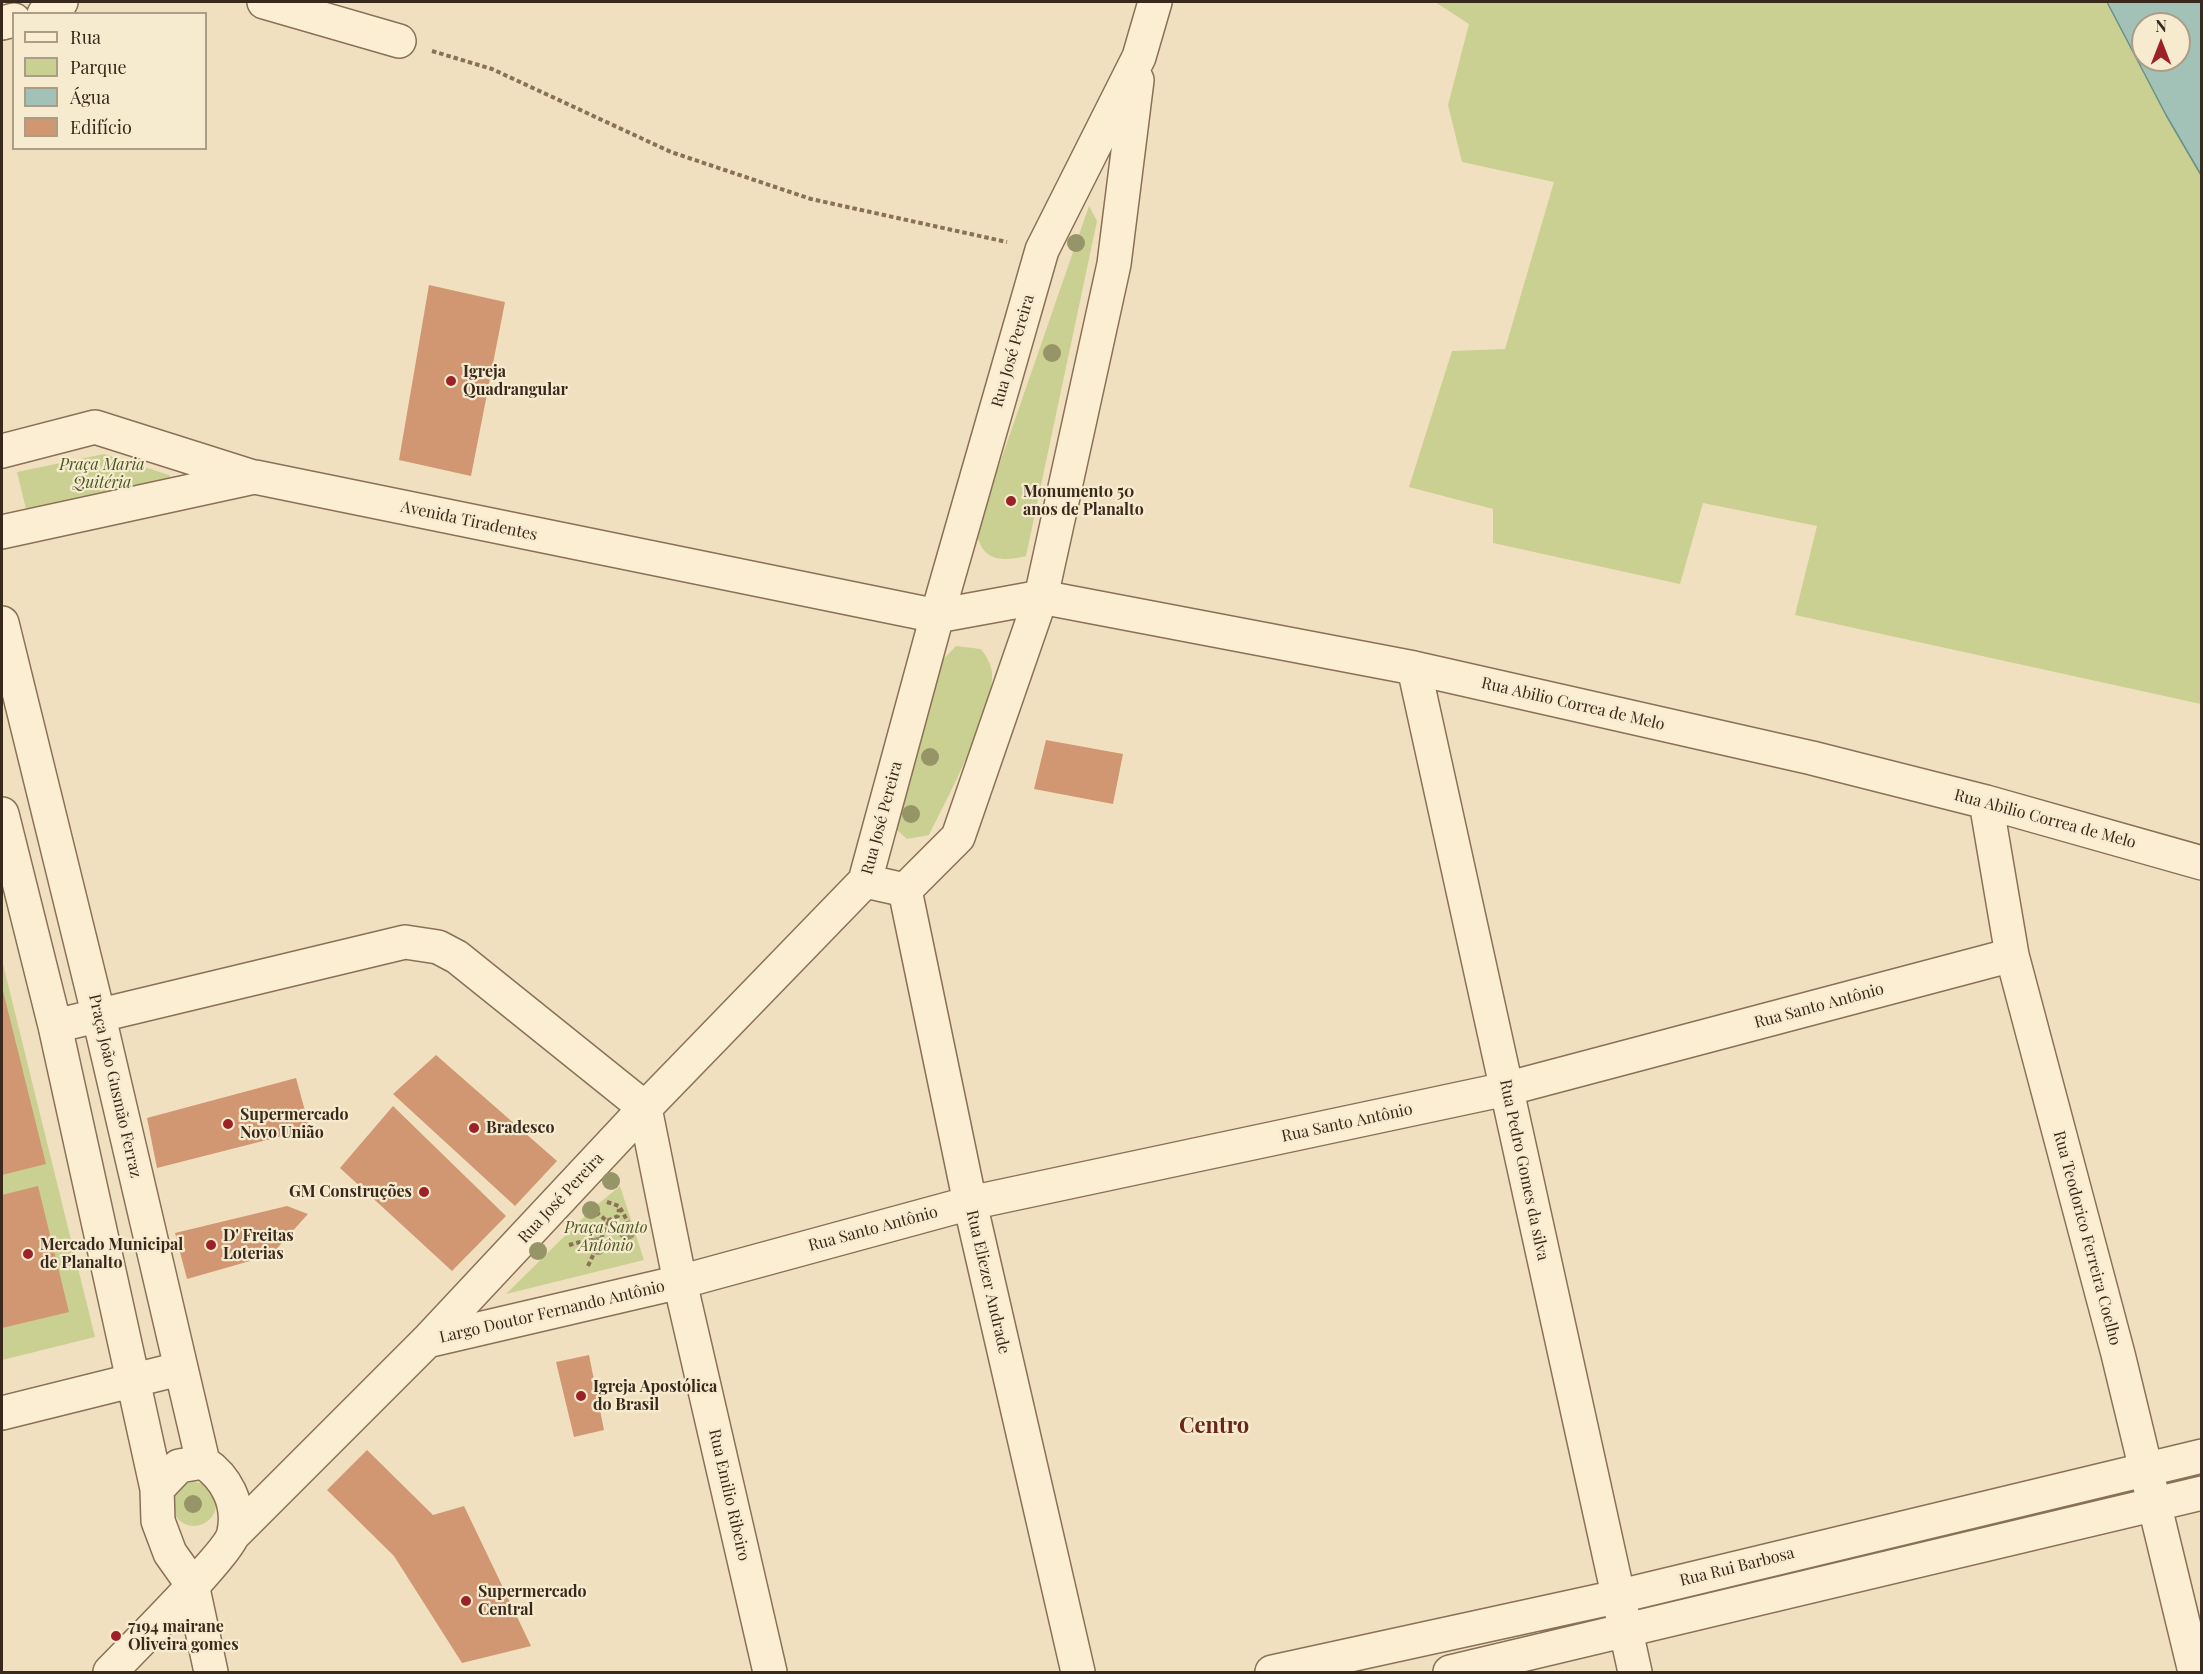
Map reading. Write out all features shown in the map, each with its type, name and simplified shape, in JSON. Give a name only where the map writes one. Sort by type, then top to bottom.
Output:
[{"type":"street","points":[[47,12],[61,2]]},
{"type":"street","points":[[264,2],[399,40]]},
{"type":"street","name":"Rua José Pereira","points":[[234,1534],[427,1341],[645,1108],[865,881],[937,616],[1042,250],[1139,57],[1155,2]]},
{"type":"street","points":[[865,881],[905,890],[958,837],[1041,597],[1114,264],[1139,57]]},
{"type":"street","points":[[2,451],[95,428],[255,477]]},
{"type":"street","name":"Avenida Tiradentes","points":[[2,531],[255,477],[937,616]]},
{"type":"street","name":"Rua Abilio Correa de Melo","points":[[937,616],[1041,597],[1414,668],[1812,758],[1986,802],[2202,863]]},
{"type":"street","name":"Praça João Gusmão Ferraz","points":[[2,623],[99,1017],[202,1462]]},
{"type":"street","name":"Rua Pedro Gomes da silva","points":[[1414,668],[1616,1597],[1635,1672]]},
{"type":"street","name":"Rua Teodorico Ferreira Coelho","points":[[1986,802],[2012,955],[2118,1354],[2195,1672]]},
{"type":"street","points":[[46,804],[2,815],[55,1026],[157,1489],[158,1521],[170,1553],[192,1584],[212,1672]]},
{"type":"street","name":"Rua Eliezer Andrade","points":[[905,890],[970,1203],[1078,1672]]},
{"type":"street","points":[[55,1026],[405,942],[438,946],[457,957],[645,1108]]},
{"type":"street","name":"Rua Santo Antônio","points":[[680,1282],[970,1203],[1506,1089],[2012,955]]},
{"type":"street","name":"Largo Doutor Fernando Antônio","points":[[427,1341],[680,1282],[645,1108]]},
{"type":"street","name":"Rua Emilio Ribeiro","points":[[680,1282],[770,1672]]},
{"type":"street","points":[[2,1413],[179,1370]]},
{"type":"street","name":"Rua Rui Barbosa","points":[[1272,1672],[1616,1597],[2202,1456]]},
{"type":"street","points":[[110,1672],[216,1560],[234,1534],[231,1492],[219,1473],[202,1462],[179,1466],[157,1489]]},
{"type":"street","points":[[1450,1672],[2202,1493]]},
{"type":"path","points":[[399,40],[492,69],[671,153],[800,195],[1042,250]]},
{"type":"path","points":[[585,1224],[600,1204],[613,1203],[619,1206],[629,1223]]},
{"type":"path","points":[[584,1273],[609,1221],[618,1216],[619,1206]]},
{"type":"path","points":[[596,1212],[600,1218],[609,1221]]},
{"type":"path","points":[[563,1236],[566,1246],[591,1239],[585,1224],[579,1217]]},
{"type":"green space","points":[[1435,2],[2201,2],[2201,704],[1795,615],[1817,526],[1703,503],[1680,584],[1493,543],[1493,509],[1409,487],[1452,351],[1505,349],[1554,182],[1462,162],[1448,105],[1469,24]]},
{"type":"green space","points":[[1089,206],[1097,221],[1026,556],[1000,559],[983,549],[976,532]]},
{"type":"green space","name":"Praça Maria Quitéria","points":[[104,454],[169,475],[172,480],[26,509],[17,472]]},
{"type":"green space","points":[[956,646],[981,649],[991,667],[991,690],[978,731],[929,835],[907,839],[897,830],[890,814],[937,666]]},
{"type":"green space","points":[[2,960],[95,1337],[2,1360]]},
{"type":"green space","name":"Praça Santo Antônio","points":[[620,1186],[644,1260],[506,1294],[591,1210]]},
{"type":"green space","points":[[194,1482],[203,1483],[210,1488],[215,1495],[215,1513],[210,1520],[203,1525],[194,1526],[185,1525],[178,1520],[173,1513],[172,1504],[173,1495],[178,1488],[185,1483]]},
{"type":"water","points":[[2107,2],[2201,2],[2201,175],[2144,72],[2191,72],[2191,12],[2131,12],[2131,48]]},
{"type":"building","name":"Igreja Quadrangular","points":[[429,285],[505,302],[471,476],[399,460]]},
{"type":"building","points":[[1046,740],[1123,754],[1113,804],[1034,789]]},
{"type":"building","points":[[2,987],[46,1164],[2,1175]]},
{"type":"building","name":"Bradesco","points":[[436,1055],[557,1161],[515,1206],[393,1094]]},
{"type":"building","name":"Supermercado Novo União","points":[[296,1078],[310,1129],[157,1168],[147,1118]]},
{"type":"building","name":"GM Construções","points":[[393,1106],[506,1216],[452,1271],[340,1168]]},
{"type":"building","name":"Mercado Municipal de Planalto","points":[[38,1186],[69,1312],[2,1328],[2,1195]]},
{"type":"building","points":[[287,1206],[308,1214],[271,1255],[187,1279],[175,1233]]},
{"type":"building","name":"Igreja Apostólica do Brasil","points":[[589,1355],[604,1430],[574,1437],[556,1362]]},
{"type":"building","name":"Supermercado Central","points":[[367,1450],[433,1515],[464,1506],[531,1646],[462,1663],[394,1556],[327,1490]]},
{"type":"place","name":"Igreja Quadrangular","points":[[451,381]]},
{"type":"place","name":"Monumento 50 anos de Planalto","points":[[1011,501]]},
{"type":"place","name":"Supermercado Novo União","points":[[228,1124]]},
{"type":"place","name":"Bradesco","points":[[474,1128]]},
{"type":"place","name":"GM Construções","points":[[424,1192]]},
{"type":"place","name":"D' Freitas Loterias","points":[[211,1245]]},
{"type":"place","name":"Mercado Municipal de Planalto","points":[[28,1254]]},
{"type":"place","name":"Igreja Apostólica do Brasil","points":[[581,1396]]},
{"type":"place","name":"Supermercado Central","points":[[466,1601]]},
{"type":"place","name":"7194 mairane Oliveira gomes","points":[[116,1636]]},
{"type":"district","name":"Centro","points":[[1214,1426]]}]
